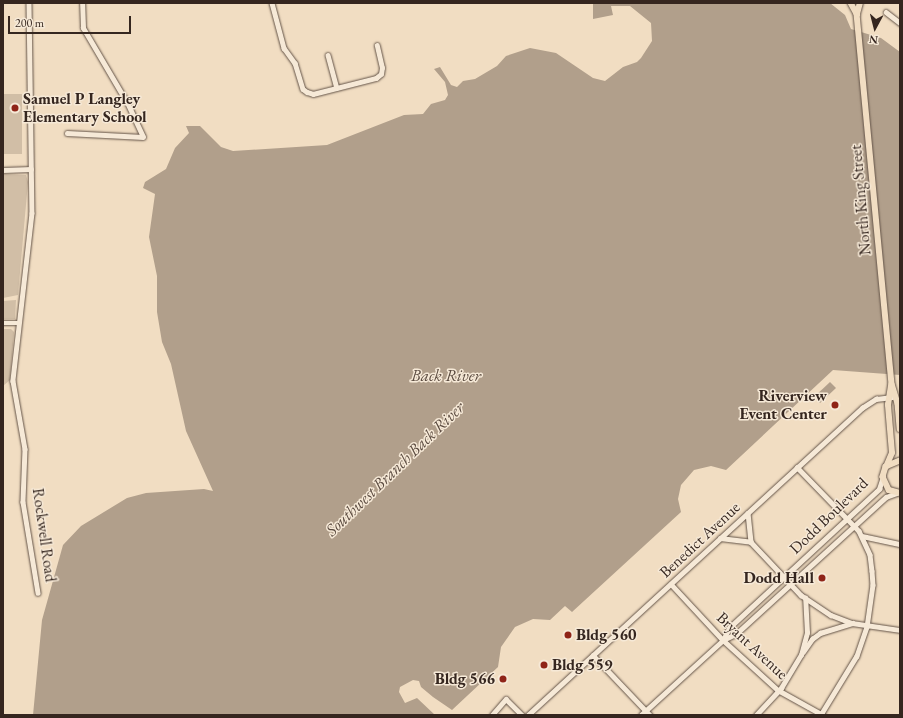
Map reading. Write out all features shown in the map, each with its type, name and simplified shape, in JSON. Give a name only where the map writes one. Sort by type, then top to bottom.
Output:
[{"type":"main road","name":"North King Street","points":[[851,3],[857,14]]},
{"type":"main road","name":"North King Street","points":[[860,3],[857,14],[858,26],[893,397],[892,453],[883,478]]},
{"type":"main road","name":"North King Street","points":[[893,397],[900,429]]},
{"type":"main road","points":[[886,467],[900,461]]},
{"type":"main road","points":[[883,478],[886,486],[899,494]]},
{"type":"street","name":"Rockwell Road","points":[[29,3],[32,213],[13,387],[25,449],[23,502],[38,593]]},
{"type":"street","points":[[67,133],[143,137],[130,108],[83,28],[82,3]]},
{"type":"street","points":[[272,3],[284,48],[295,63],[302,89],[313,94],[381,74],[382,68],[377,46]]},
{"type":"street","points":[[886,12],[900,23]]},
{"type":"street","points":[[328,55],[337,88]]},
{"type":"street","points":[[3,170],[31,169]]},
{"type":"street","points":[[3,323],[19,323]]},
{"type":"street","name":"Benedict Avenue","points":[[528,715],[869,402],[893,397]]},
{"type":"street","points":[[797,467],[854,526],[862,536],[870,555],[873,586],[867,627],[846,678],[822,714]]},
{"type":"street","name":"Dodd Boulevard","points":[[723,640],[729,628],[879,489],[883,478]]},
{"type":"street","name":"Dodd Boulevard","points":[[641,715],[723,640],[736,634],[886,497],[899,494]]},
{"type":"street","points":[[748,513],[751,542],[790,585],[805,598],[831,615],[852,623],[867,627],[900,630]]},
{"type":"street","points":[[862,536],[900,544]]},
{"type":"street","points":[[720,538],[751,542]]},
{"type":"street","name":"Bryant Avenue","points":[[672,584],[723,640],[778,690],[822,714]]},
{"type":"street","points":[[801,655],[806,633],[805,598]]},
{"type":"street","points":[[756,715],[778,690],[812,639],[820,633],[852,623]]},
{"type":"street","points":[[593,655],[650,715]]},
{"type":"street","points":[[492,715],[506,700],[522,715]]},
{"type":"shaded area","points":[[3,94],[22,94],[22,154],[3,154]]},
{"type":"shaded area","points":[[3,174],[26,175],[28,182],[18,295],[3,298]]},
{"type":"shaded area","points":[[16,300],[15,319],[3,319],[3,301]]},
{"type":"shaded area","points":[[3,329],[11,329],[14,332],[10,380],[3,386]]},
{"type":"water","name":"Back River","points":[[593,3],[830,3],[845,15],[851,29],[881,38],[900,52],[900,375],[833,370],[726,470],[711,466],[694,470],[681,485],[678,499],[681,512],[572,612],[565,606],[550,620],[533,619],[515,627],[501,647],[498,667],[452,710],[421,687],[419,681],[413,680],[400,687],[399,692],[405,703],[417,698],[435,715],[33,715],[42,620],[63,545],[81,526],[127,498],[146,493],[204,489],[213,491],[186,431],[171,364],[162,342],[157,312],[157,276],[149,237],[155,194],[143,188],[145,182],[166,169],[175,148],[189,133],[186,126],[200,126],[221,147],[233,151],[327,145],[404,115],[423,114],[431,104],[445,100],[448,95],[445,82],[434,69],[440,67],[451,85],[457,87],[463,81],[475,79],[497,66],[506,56],[530,48],[556,53],[593,78],[605,81],[623,67],[637,62],[641,58],[652,41],[651,23],[630,6],[611,6],[613,15],[593,19]]},
{"type":"water","points":[[830,382],[836,388],[820,403],[814,397]]},
{"type":"place","name":"Samuel P Langley Elementary School","points":[[15,108]]},
{"type":"place","name":"Riverview Event Center","points":[[835,405]]},
{"type":"place","name":"Dodd Hall","points":[[822,578]]},
{"type":"place","name":"Bldg 560","points":[[568,635]]},
{"type":"place","name":"Bldg 559","points":[[544,665]]},
{"type":"place","name":"Bldg 566","points":[[503,679]]},
{"type":"water label","name":"Southwest Branch Back River","points":[[395,469]]}]
